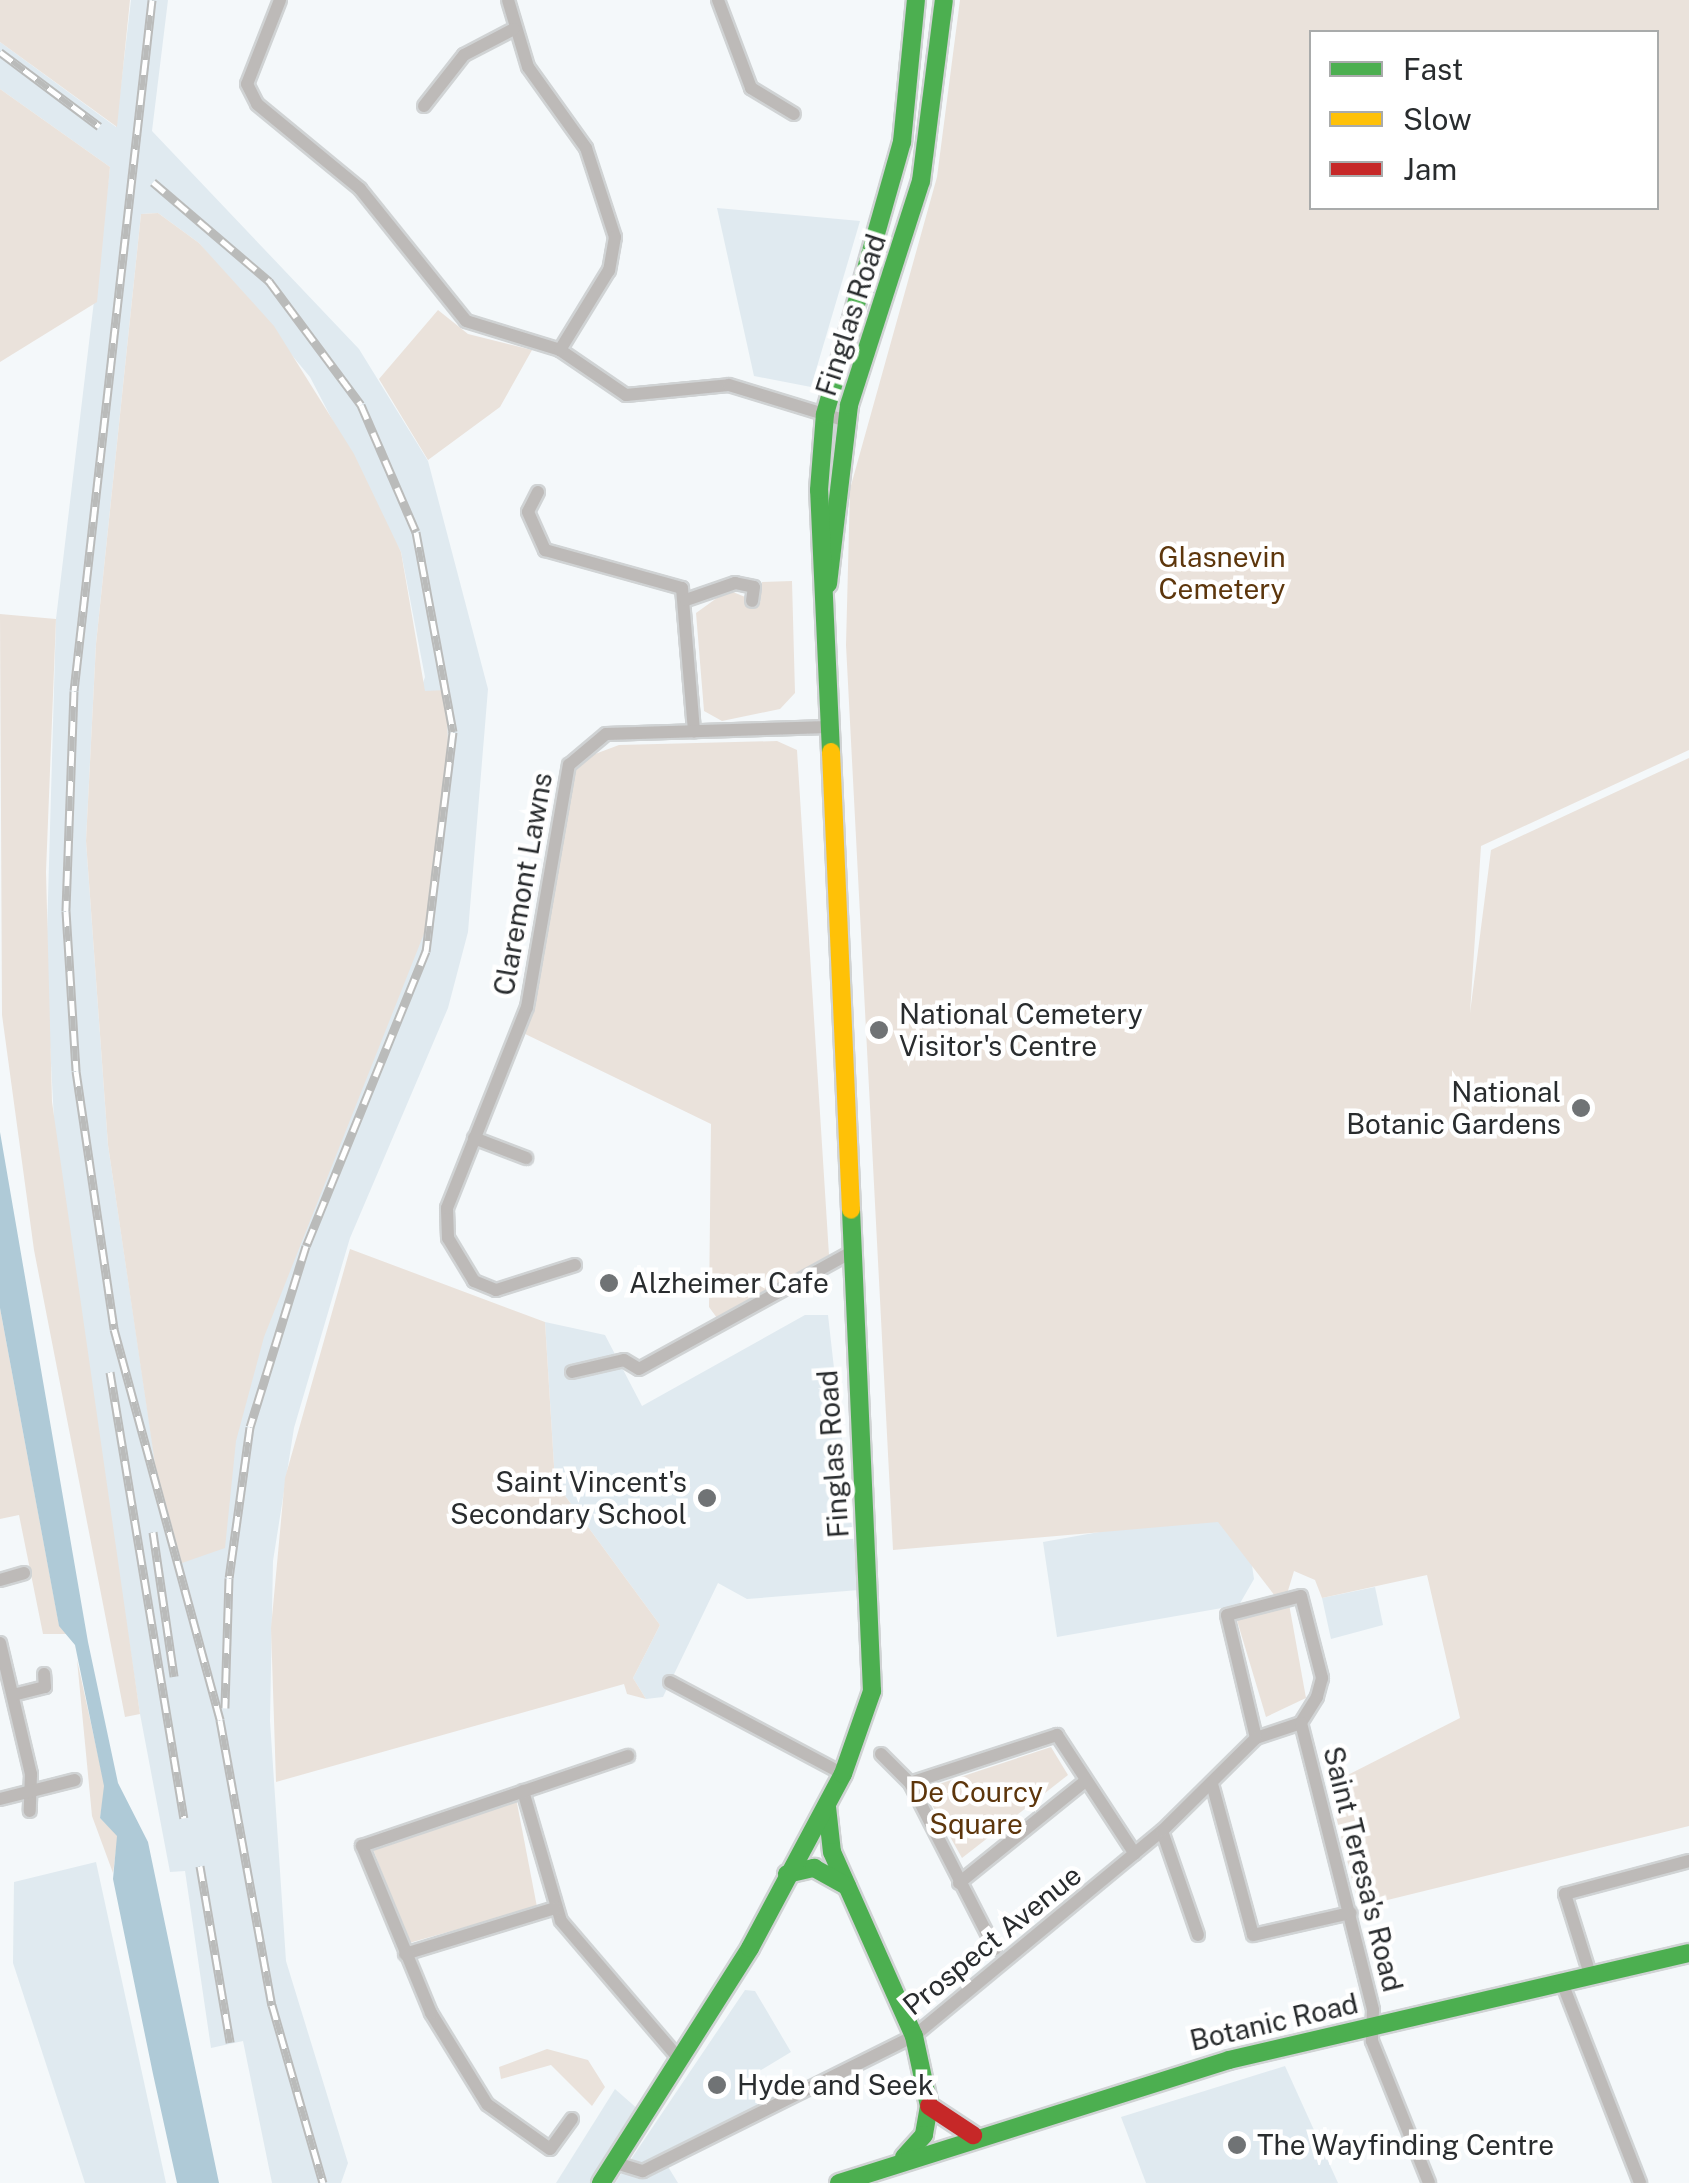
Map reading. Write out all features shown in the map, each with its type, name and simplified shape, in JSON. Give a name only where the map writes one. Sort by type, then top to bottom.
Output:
[{"type":"main road","name":"Finglas Road","points":[[601,2183],[680,2060],[826,1807],[844,1774],[868,1710],[874,1656],[848,1254],[823,650],[825,414],[902,142],[916,0]]},
{"type":"main road","name":"Finglas Road","points":[[823,650],[847,421],[921,181],[944,0]]},
{"type":"main road","points":[[826,1807],[848,1886],[914,2036],[929,2106],[924,2136],[896,2164]]},
{"type":"main road","points":[[787,1874],[814,1868],[848,1886]]},
{"type":"main road","name":"Botanic Road","points":[[840,2183],[974,2135],[1589,1970],[1689,1953]]},
{"type":"main road","points":[[929,2106],[950,2128],[974,2135]]},
{"type":"street","points":[[280,0],[248,84],[256,104],[360,188],[466,321],[560,350],[626,394],[730,385],[847,421]]},
{"type":"street","points":[[508,0],[528,66],[586,148],[615,237],[610,270],[560,350]]},
{"type":"street","points":[[718,0],[751,88],[794,114]]},
{"type":"street","points":[[424,106],[464,55],[514,28]]},
{"type":"street","points":[[538,492],[528,512],[545,550],[593,570],[673,579],[686,600],[694,731]]},
{"type":"street","points":[[686,600],[735,583],[754,587],[752,601]]},
{"type":"street","name":"Claremont Lawns","points":[[575,1266],[496,1290],[474,1281],[456,1253],[447,1208],[542,949],[570,765],[606,734],[828,727]]},
{"type":"street","points":[[474,1138],[526,1158]]},
{"type":"street","points":[[572,1372],[624,1360],[640,1370],[848,1254]]},
{"type":"street","points":[[0,1580],[24,1573]]},
{"type":"street","points":[[1301,1596],[1322,1678],[1300,1723],[1256,1738],[1228,1615],[1301,1596]]},
{"type":"street","points":[[0,1643],[34,1790],[30,1810]]},
{"type":"street","points":[[13,1695],[45,1688],[44,1674]]},
{"type":"street","points":[[670,1682],[844,1774]]},
{"type":"street","name":"Saint Teresa's Road","points":[[1300,1723],[1351,1913],[1373,2028],[1430,2183]]},
{"type":"street","points":[[910,1783],[1048,1733],[1135,1854]]},
{"type":"street","name":"Prospect Avenue","points":[[616,2163],[643,2171],[914,2036],[1162,1831],[1256,1738]]},
{"type":"street","points":[[882,1754],[910,1783],[995,1949]]},
{"type":"street","points":[[572,2118],[550,2148],[486,2104],[405,1954],[363,1842],[628,1756]]},
{"type":"street","points":[[0,1799],[74,1780]]},
{"type":"street","points":[[959,1883],[1084,1782]]},
{"type":"street","points":[[1212,1784],[1253,1934],[1351,1913]]},
{"type":"street","points":[[523,1792],[555,1908],[680,2060]]},
{"type":"street","points":[[1162,1831],[1198,1935]]},
{"type":"street","points":[[1589,1970],[1565,1894],[1689,1862]]},
{"type":"street","points":[[405,1954],[555,1908]]},
{"type":"street","points":[[1561,1980],[1640,2183]]},
{"type":"shaded area","points":[[131,0],[168,0],[152,131],[359,349],[428,461],[488,689],[468,932],[448,1008],[350,1238],[294,1428],[273,1561],[270,1721],[286,1961],[348,2163],[341,2183],[272,2183],[243,2041],[211,2048],[185,1871],[170,1872],[140,1714],[56,1158],[46,968],[56,619],[110,167],[0,89],[0,42],[116,127]],"holes":[[[158,213],[199,243],[310,377],[401,552],[425,677],[155,1461],[108,1145],[86,841],[96,644],[141,214]]]},
{"type":"shaded area","points":[[717,208],[860,221],[811,387],[754,376]]},
{"type":"shaded area","name":"Saint Vincent's Secondary School","points":[[805,1315],[828,1315],[859,1590],[747,1599],[718,1583],[663,1697],[646,1699],[633,1678],[660,1625],[555,1482],[545,1322],[605,1335],[642,1406]]},
{"type":"shaded area","points":[[1223,1510],[1250,1552],[1254,1579],[1239,1605],[1057,1637],[1043,1542]]},
{"type":"shaded area","points":[[1375,1587],[1383,1625],[1331,1639],[1322,1598]]},
{"type":"shaded area","points":[[96,1862],[166,2183],[85,2183],[13,1963],[14,1882]]},
{"type":"shaded area","points":[[745,1990],[755,1991],[791,2052],[746,2079],[763,2117],[667,2165],[678,2183],[615,2183]]},
{"type":"shaded area","points":[[1285,2066],[1338,2183],[1146,2183],[1121,2117]]},
{"type":"shaded area","points":[[615,2089],[640,2111],[614,2154],[590,2183],[556,2183]]},
{"type":"green space","points":[[0,0],[130,0],[117,127],[0,42]]},
{"type":"green space","name":"Glasnevin Cemetery","points":[[960,0],[1689,0],[1689,750],[1481,846],[1470,1013],[1491,850],[1689,758],[1689,1826],[1359,1907],[1328,1785],[1460,1718],[1427,1575],[1322,1598],[1315,1580],[1294,1571],[1287,1594],[1275,1596],[1218,1522],[893,1550],[846,645],[850,489],[937,177]]},
{"type":"green space","points":[[0,89],[110,167],[97,302],[0,362]]},
{"type":"green space","points":[[158,213],[199,243],[274,326],[354,454],[401,552],[425,691],[446,690],[449,770],[431,916],[264,1337],[236,1441],[225,1548],[182,1563],[155,1464],[108,1145],[86,841],[96,644],[141,214]]},
{"type":"green space","points":[[438,310],[468,334],[532,350],[500,407],[428,460],[379,379]]},
{"type":"green space","points":[[792,581],[795,693],[780,709],[722,721],[704,711],[696,613],[728,590],[760,603],[762,582]]},
{"type":"green space","points":[[0,614],[56,619],[46,872],[52,1102],[140,1714],[125,1717],[34,1250],[2,1015]]},
{"type":"green space","points":[[590,741],[595,754],[619,745],[777,741],[797,750],[829,1255],[717,1318],[709,1307],[711,1124],[519,1031],[562,782]]},
{"type":"green space","points":[[350,1249],[545,1322],[555,1482],[660,1625],[633,1678],[646,1699],[627,1694],[624,1684],[276,1782],[271,1628],[285,1478]]},
{"type":"green space","points":[[0,1308],[59,1625],[67,1634],[43,1634],[19,1515],[0,1519]]},
{"type":"green space","points":[[1289,1604],[1306,1698],[1266,1717],[1236,1617]]},
{"type":"green space","points":[[77,1660],[105,1787],[100,1818],[118,1836],[113,1873],[92,1816]]},
{"type":"green space","name":"De Courcy Square","points":[[1051,1747],[1068,1775],[962,1858],[926,1794],[930,1787]]},
{"type":"green space","points":[[516,1798],[537,1907],[409,1943],[371,1844]]},
{"type":"green space","points":[[547,2049],[588,2060],[605,2087],[592,2106],[551,2065],[501,2079],[499,2067]]},
{"type":"water","points":[[0,1132],[88,1642],[118,1783],[148,1842],[219,2183],[177,2183],[113,1879],[117,1836],[100,1818],[104,1786],[75,1645],[59,1626],[0,1308]]},
{"type":"railway","points":[[152,0],[74,691],[66,911],[76,1071],[114,1329],[220,1720],[272,2005],[323,2183]]},
{"type":"railway","points":[[0,52],[99,126]]},
{"type":"railway","points":[[153,182],[269,281],[361,405],[416,532],[453,732],[426,951],[306,1246],[250,1427],[229,1578],[225,1708]]},
{"type":"railway","points":[[110,1372],[184,1818]]},
{"type":"railway","points":[[153,1532],[174,1676]]},
{"type":"railway","points":[[200,1866],[230,2042]]},
{"type":"traffic: fast","points":[[831,752],[819,490],[825,414],[902,142],[916,0]]},
{"type":"traffic: fast","points":[[828,584],[849,405],[921,181],[944,0]]},
{"type":"traffic: fast","points":[[601,2183],[750,1948],[843,1774],[872,1691],[851,1210]]},
{"type":"traffic: fast","points":[[827,1807],[832,1852],[914,2036],[929,2106],[924,2135],[904,2157]]},
{"type":"traffic: fast","points":[[787,1874],[814,1868],[847,1886]]},
{"type":"traffic: fast","points":[[839,2183],[1229,2060],[1689,1953]]},
{"type":"traffic: slow","points":[[831,752],[851,1210]]},
{"type":"traffic: jam","points":[[929,2106],[973,2135]]},
{"type":"place","name":"National Cemetery Visitor's Centre","points":[[879,1030]]},
{"type":"place","name":"National Botanic Gardens","points":[[1581,1108]]},
{"type":"place","name":"Alzheimer Cafe","points":[[609,1283]]},
{"type":"place","name":"Saint Vincent's Secondary School","points":[[707,1498]]},
{"type":"place","name":"Hyde and Seek","points":[[717,2085]]},
{"type":"place","name":"The Wayfinding Centre","points":[[1237,2145]]}]
